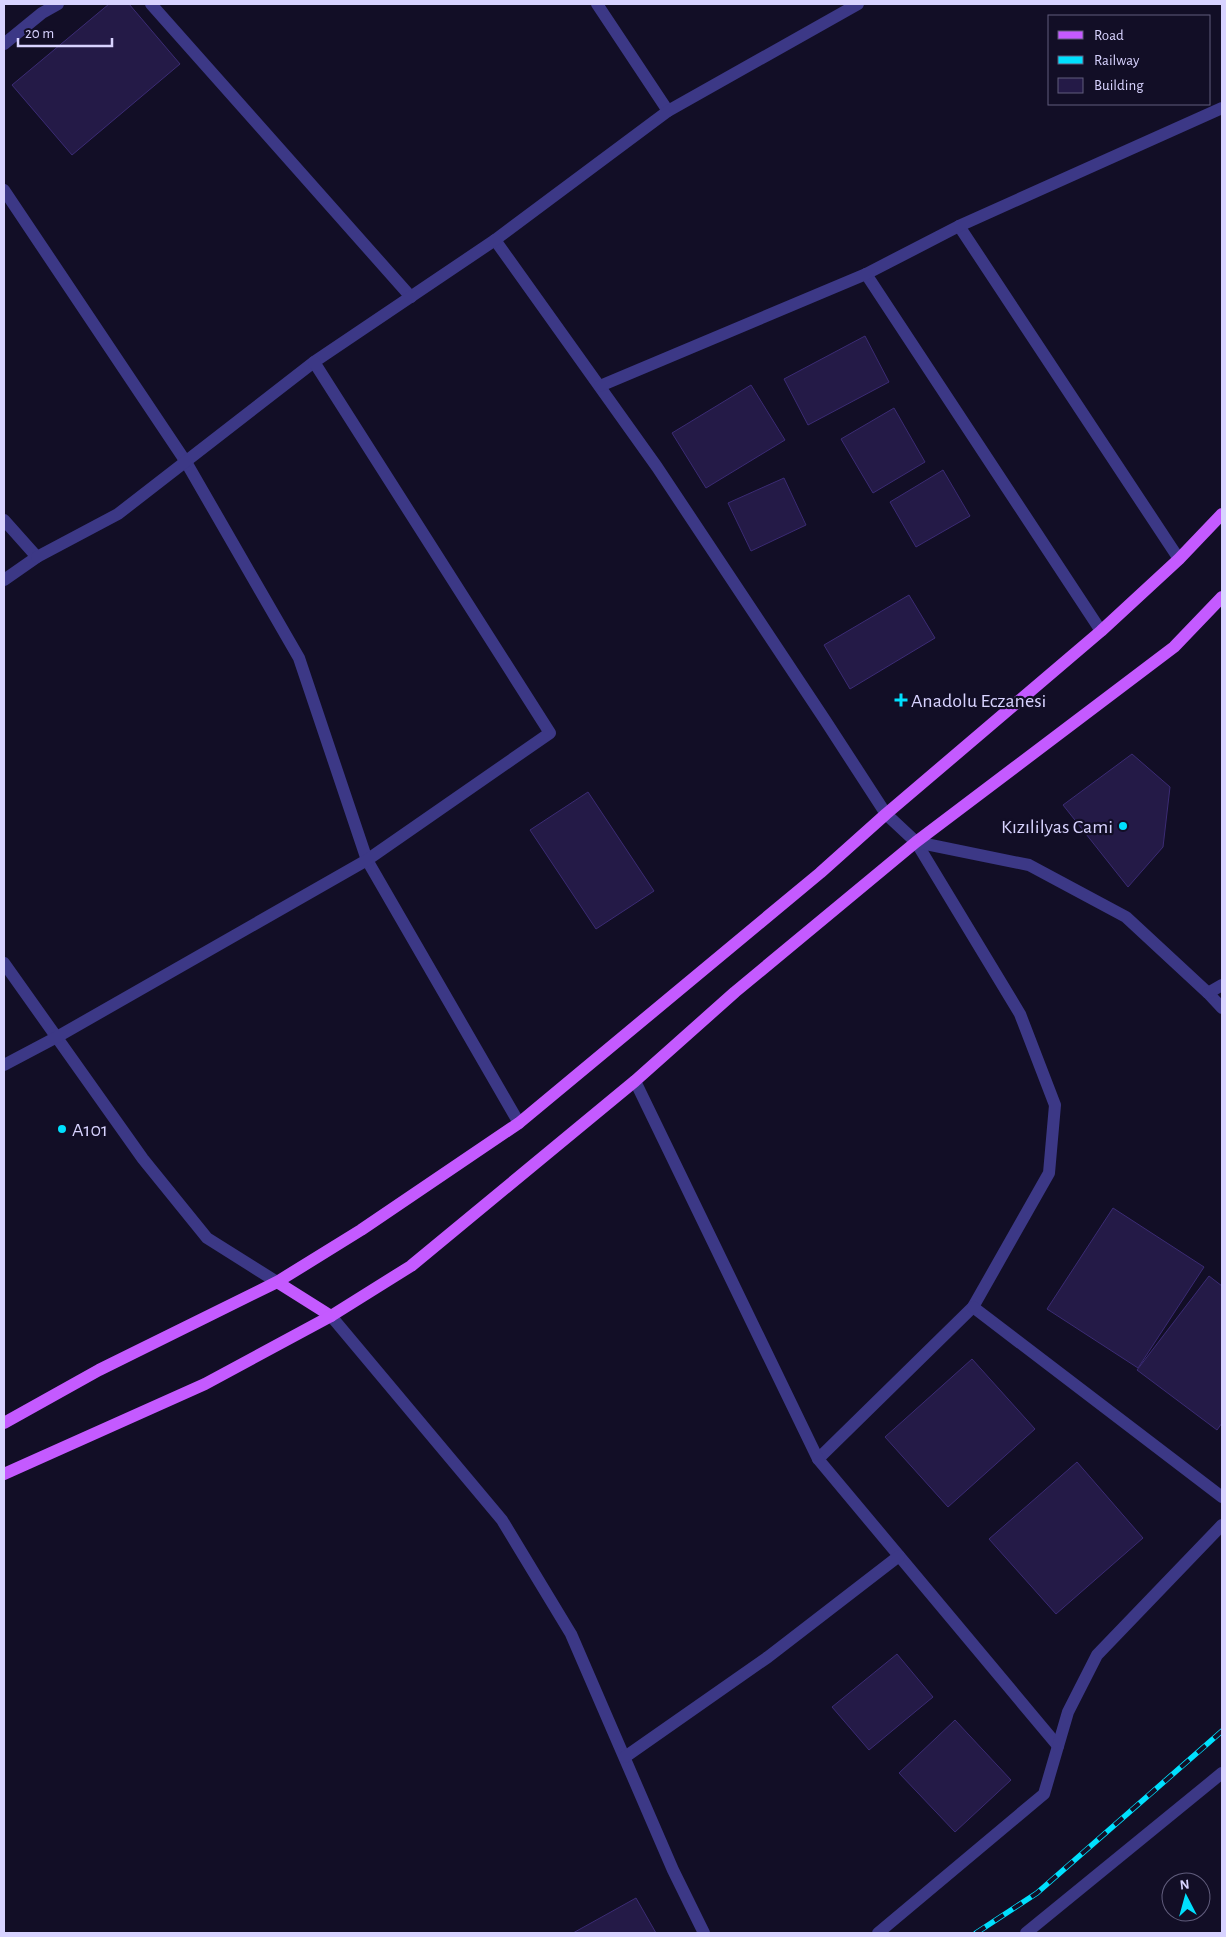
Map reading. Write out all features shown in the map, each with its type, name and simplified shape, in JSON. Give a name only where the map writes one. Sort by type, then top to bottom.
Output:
[{"type":"main road","points":[[4,1423],[99,1370],[277,1282],[361,1230],[519,1123],[820,873],[886,814],[1101,631],[1179,559],[1222,514]]},
{"type":"main road","points":[[4,1474],[205,1384],[331,1316],[411,1266],[635,1081],[735,992],[916,842],[1174,647],[1222,597]]},
{"type":"main road","points":[[277,1282],[331,1316]]},
{"type":"street","points":[[4,44],[39,8],[58,4]]},
{"type":"street","points":[[151,4],[411,297]]},
{"type":"street","points":[[597,4],[668,111]]},
{"type":"street","points":[[4,580],[37,556],[118,514],[314,362],[495,240],[668,111],[858,4]]},
{"type":"street","points":[[600,386],[866,274],[959,226],[1222,108]]},
{"type":"street","points":[[4,190],[186,462],[299,658],[367,860],[519,1123]]},
{"type":"street","points":[[959,226],[1179,559]]},
{"type":"street","points":[[495,240],[668,484],[886,814],[916,842],[1020,1014],[1055,1105],[1049,1173],[974,1307],[818,1459]]},
{"type":"street","points":[[866,274],[1101,631]]},
{"type":"street","points":[[4,1065],[367,860],[550,733],[314,362]]},
{"type":"street","points":[[4,520],[37,556]]},
{"type":"street","points":[[916,842],[1028,864],[1126,917],[1222,1008]]},
{"type":"street","points":[[4,963],[143,1159],[207,1238],[277,1282]]},
{"type":"street","points":[[1208,993],[1222,985]]},
{"type":"street","points":[[635,1081],[818,1459],[1058,1746]]},
{"type":"street","points":[[974,1307],[1222,1497]]},
{"type":"street","points":[[331,1316],[502,1520],[572,1634],[673,1870],[704,1933]]},
{"type":"street","points":[[878,1933],[1044,1794],[1068,1712],[1098,1655],[1222,1525]]},
{"type":"street","points":[[625,1757],[768,1657],[899,1556]]},
{"type":"street","points":[[1026,1933],[1222,1773]]},
{"type":"building","points":[[109,4],[129,4],[180,64],[72,155],[12,85]]},
{"type":"building","points":[[865,336],[889,382],[808,425],[784,379]]},
{"type":"building","points":[[751,385],[785,440],[706,488],[672,433]]},
{"type":"building","points":[[894,408],[925,462],[873,493],[841,439]]},
{"type":"building","points":[[943,470],[970,516],[916,547],[890,502]]},
{"type":"building","points":[[784,478],[806,525],[751,551],[728,503]]},
{"type":"building","points":[[909,595],[935,638],[850,689],[824,645]]},
{"type":"building","name":"Kızılilyas Cami","points":[[1132,754],[1170,787],[1163,847],[1128,887],[1063,805]]},
{"type":"building","points":[[588,792],[654,891],[596,929],[530,830]]},
{"type":"building","points":[[1113,1208],[1204,1267],[1138,1368],[1047,1309]]},
{"type":"building","points":[[1209,1276],[1222,1286],[1222,1423],[1217,1430],[1137,1370]]},
{"type":"building","points":[[972,1359],[1035,1429],[948,1507],[885,1437]]},
{"type":"building","points":[[1077,1462],[1143,1538],[1056,1614],[989,1539]]},
{"type":"building","points":[[897,1654],[933,1697],[869,1750],[832,1707]]},
{"type":"building","points":[[955,1720],[1011,1780],[955,1832],[899,1773]]},
{"type":"building","points":[[636,1898],[656,1933],[573,1933]]},
{"type":"railway","points":[[976,1933],[1037,1893],[1222,1731]]},
{"type":"place","name":"Anadolu Eczanesi","points":[[901,700]]},
{"type":"place","name":"Kızılilyas Cami","points":[[1123,826]]},
{"type":"place","name":"A101","points":[[62,1129]]}]
